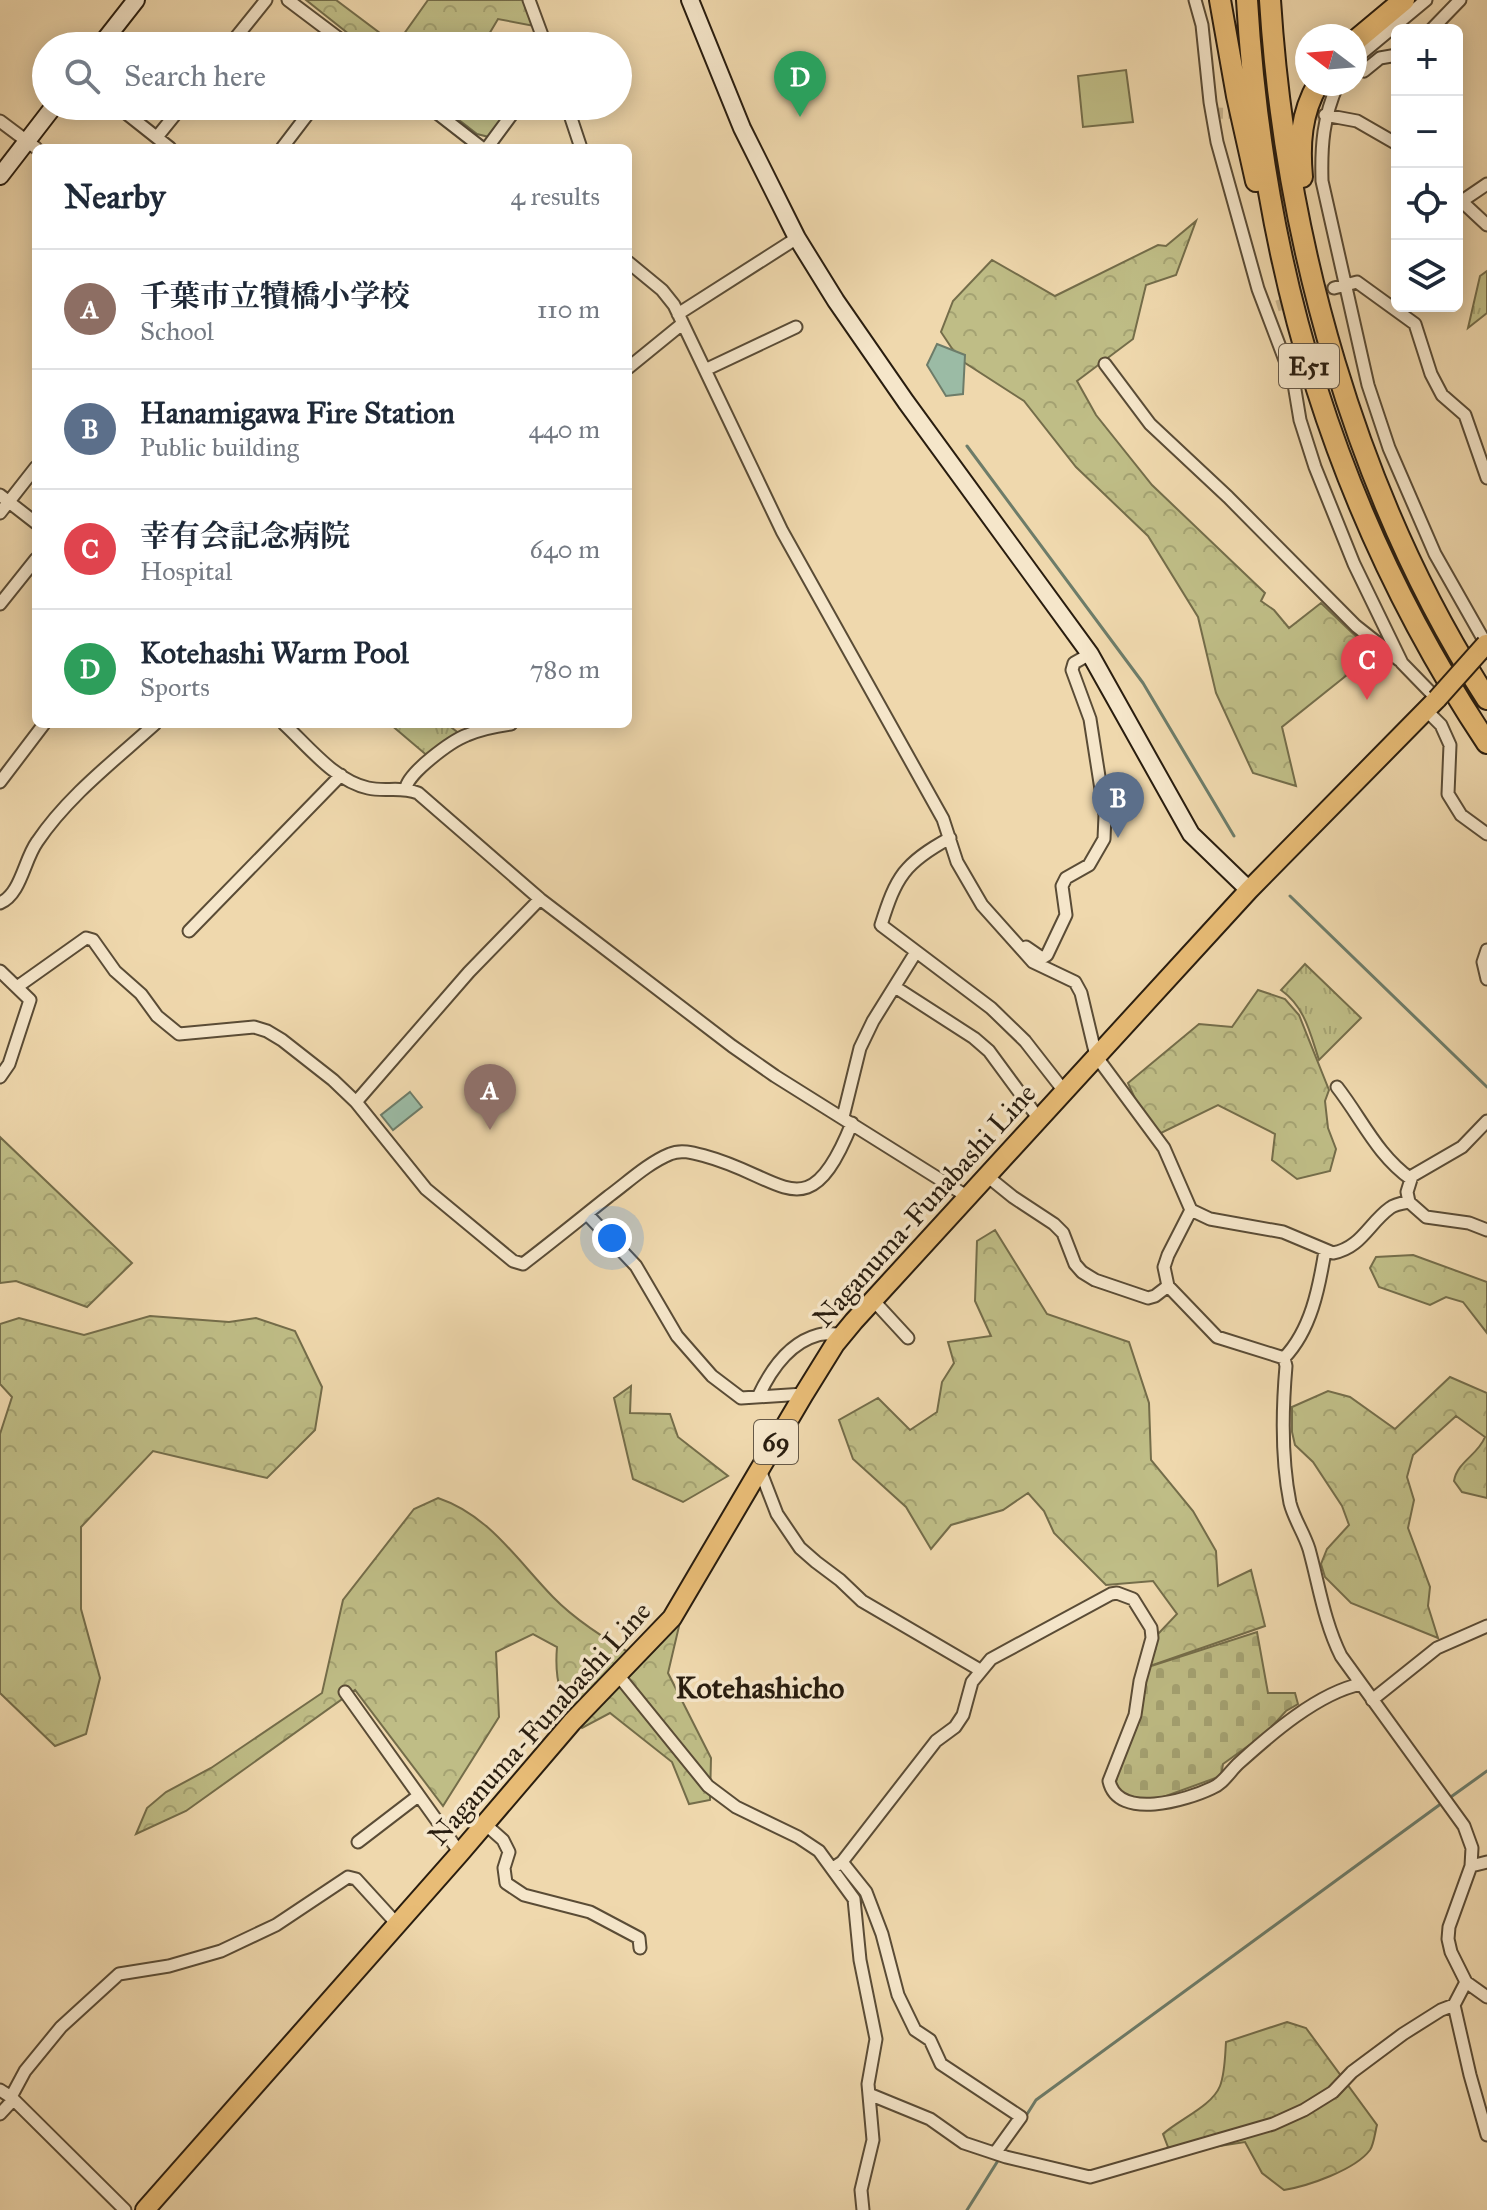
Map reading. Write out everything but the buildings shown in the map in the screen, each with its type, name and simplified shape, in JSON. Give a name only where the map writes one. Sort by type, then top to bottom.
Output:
[{"type":"highway","points":[[1220,0],[1253,171],[1286,280]]},
{"type":"highway","name":"E51","points":[[1247,0],[1257,110],[1269,191],[1286,280],[1327,424],[1360,510],[1411,618],[1487,743]]},
{"type":"highway","name":"E51","points":[[1270,0],[1273,58],[1303,247],[1353,417],[1408,556],[1484,692]]},
{"type":"highway","points":[[1367,31],[1404,0]]},
{"type":"highway","points":[[1312,96],[1302,129],[1302,174],[1321,285],[1353,417]]},
{"type":"highway","points":[[1461,704],[1487,757]]},
{"type":"main road","name":"Naganuma-Funabashi Line","points":[[145,2210],[572,1722],[672,1618],[804,1394],[843,1334],[1249,890],[1432,705],[1487,644]]},
{"type":"street","points":[[111,32],[136,0]]},
{"type":"street","points":[[240,32],[266,0]]},
{"type":"street","points":[[288,0],[330,32]]},
{"type":"street","points":[[529,0],[541,32]]},
{"type":"street","points":[[690,0],[742,128],[797,238],[836,301],[1090,654],[1191,834],[1249,890]]},
{"type":"street","points":[[1195,0],[1202,25],[1217,142],[1237,221],[1272,307],[1294,384],[1300,420],[1329,505],[1402,663],[1432,705],[1450,745],[1448,794],[1461,815],[1487,834]]},
{"type":"street","points":[[1367,52],[1426,0]]},
{"type":"street","points":[[1437,24],[1460,0]]},
{"type":"street","points":[[1367,69],[1380,58],[1391,56]]},
{"type":"street","points":[[1333,96],[1325,115],[1321,148],[1322,181],[1368,385],[1389,448],[1435,554],[1487,644]]},
{"type":"street","points":[[1325,115],[1357,121],[1391,141]]},
{"type":"street","points":[[33,144],[46,120]]},
{"type":"street","points":[[135,120],[165,144]]},
{"type":"street","points":[[157,137],[171,120]]},
{"type":"street","points":[[285,144],[303,120]]},
{"type":"street","points":[[447,120],[479,144]]},
{"type":"street","points":[[487,144],[507,120]]},
{"type":"street","points":[[572,120],[580,144]]},
{"type":"street","points":[[0,121],[32,145],[0,176]]},
{"type":"street","points":[[1463,197],[1487,184]]},
{"type":"street","points":[[1463,203],[1487,225]]},
{"type":"street","points":[[632,364],[680,319],[797,238]]},
{"type":"street","points":[[632,265],[662,290],[680,319],[782,531],[943,819],[968,884],[982,905],[1033,962],[1075,982],[1081,993],[1096,1056],[1164,1148],[1191,1210],[1210,1219],[1283,1232],[1325,1251],[1342,1251],[1368,1233],[1389,1209],[1409,1202]]},
{"type":"street","points":[[1334,288],[1357,282],[1415,324],[1431,374],[1442,395],[1465,415],[1487,478]]},
{"type":"street","points":[[705,370],[796,327]]},
{"type":"street","points":[[1105,364],[1150,424],[1228,497],[1356,626],[1402,663]]},
{"type":"street","points":[[0,513],[4,498],[32,471]]},
{"type":"street","points":[[4,498],[32,520]]},
{"type":"street","points":[[0,604],[32,564]]},
{"type":"street","points":[[1011,938],[1042,958],[1047,955],[1066,915],[1062,886],[1066,878],[1089,865],[1104,839],[1105,815],[1090,719],[1072,670],[1074,663],[1090,654]]},
{"type":"street","points":[[0,782],[41,728]]},
{"type":"street","points":[[0,903],[8,900],[14,892],[29,853],[54,817],[151,728]]},
{"type":"street","points":[[288,728],[355,784],[372,789],[406,788],[418,793],[540,899],[732,1046],[968,1197]]},
{"type":"street","points":[[406,788],[409,777],[455,741],[486,728]]},
{"type":"street","points":[[189,931],[341,775]]},
{"type":"street","points":[[950,838],[924,854],[900,876],[881,925],[991,1008],[1025,1041],[1064,1091]]},
{"type":"street","points":[[356,1102],[469,972],[540,899]]},
{"type":"street","points":[[17,987],[86,938],[93,940],[115,971],[141,994],[157,1016],[179,1034],[254,1027],[267,1031],[333,1080],[356,1102],[426,1189],[513,1261],[523,1264],[632,1178],[671,1153],[699,1155],[781,1188],[805,1189],[817,1183],[829,1170],[847,1120],[860,1048],[916,952]]},
{"type":"street","points":[[1487,950],[1483,962],[1487,979]]},
{"type":"street","points":[[0,971],[30,1000],[9,1064],[0,1077]]},
{"type":"street","points":[[895,987],[989,1051],[1039,1119]]},
{"type":"street","points":[[1337,1087],[1373,1143],[1411,1179]]},
{"type":"street","points":[[1487,1121],[1462,1147],[1411,1179],[1407,1192],[1409,1202],[1426,1217],[1469,1223],[1487,1230]]},
{"type":"street","points":[[987,1176],[1054,1224],[1068,1242],[1075,1264],[1095,1280],[1148,1298],[1168,1286]]},
{"type":"street","points":[[1191,1210],[1164,1267],[1168,1286],[1217,1337],[1284,1358]]},
{"type":"street","points":[[587,1214],[636,1266],[677,1336],[712,1376],[741,1398],[804,1394]]},
{"type":"street","points":[[1284,1358],[1317,1300],[1325,1251]]},
{"type":"street","points":[[873,1300],[908,1338]]},
{"type":"street","points":[[758,1397],[768,1376],[785,1354],[817,1335],[843,1334]]},
{"type":"street","points":[[1284,1358],[1283,1436],[1291,1505],[1309,1547],[1334,1643],[1464,1826],[1472,1848],[1471,1866],[1449,1927],[1448,1939],[1466,1982],[1487,1997]]},
{"type":"street","points":[[760,1470],[777,1514],[800,1548],[862,1601],[980,1670]]},
{"type":"street","points":[[838,1865],[936,1741],[955,1727],[963,1715],[972,1682],[980,1670],[998,1654],[1038,1636],[1111,1594],[1133,1599],[1151,1628],[1152,1638],[1140,1681],[1135,1715],[1109,1781],[1115,1794],[1146,1805],[1161,1805],[1216,1787],[1228,1772],[1280,1726],[1339,1691],[1361,1684]]},
{"type":"street","points":[[1372,1700],[1437,1648],[1487,1626]]},
{"type":"street","points":[[618,1675],[708,1786],[736,1807],[798,1837],[819,1851],[866,1892],[882,1934],[898,1995],[915,2030],[930,2040],[941,2064],[1021,2117],[1000,2155]]},
{"type":"street","points":[[345,1692],[460,1853]]},
{"type":"street","points":[[358,1842],[418,1796]]},
{"type":"street","points":[[485,1824],[503,1840],[509,1852],[504,1868],[506,1883],[524,1895],[590,1912],[639,1938],[640,1948]]},
{"type":"street","points":[[1471,1866],[1487,1862]]},
{"type":"street","points":[[838,1865],[854,1899],[860,1960],[876,2039],[868,2084],[873,2140],[861,2190],[863,2210]]},
{"type":"street","points":[[0,2114],[25,2071],[61,2027],[119,1974],[169,1966],[221,1951],[276,1925],[348,1877],[356,1879],[397,1924]]},
{"type":"street","points":[[869,2094],[930,2119],[964,2143],[1090,2177],[1273,2124],[1304,2110],[1333,2092],[1352,2072],[1403,2034],[1454,2005],[1466,1982]]},
{"type":"street","points":[[1454,2005],[1487,2135]]},
{"type":"street","points":[[8,2096],[125,2210]]},
{"type":"green space","points":[[306,0],[336,0],[379,32],[346,32]]},
{"type":"green space","points":[[428,0],[524,0],[534,26],[498,19],[490,32],[405,32]]},
{"type":"green space","points":[[1126,70],[1133,122],[1083,127],[1078,76]]},
{"type":"green space","points":[[459,120],[502,120],[489,137],[477,134]]},
{"type":"green space","points":[[1196,221],[1176,275],[1146,285],[1133,339],[1077,381],[1096,415],[1152,485],[1265,593],[1261,601],[1274,610],[1289,628],[1321,603],[1367,647],[1362,663],[1282,727],[1296,786],[1253,773],[1216,693],[1198,617],[1148,536],[1076,467],[1024,401],[959,359],[941,332],[953,301],[992,260],[1055,296],[1158,245],[1166,246]]},
{"type":"green space","points":[[1487,271],[1487,313],[1468,328],[1480,276]]},
{"type":"green space","points":[[395,728],[452,728],[461,735],[430,758]]},
{"type":"green space","points":[[1305,964],[1361,1018],[1319,1060],[1301,1012],[1281,990]]},
{"type":"green space","points":[[1258,990],[1285,999],[1299,1015],[1329,1090],[1325,1101],[1328,1128],[1336,1149],[1330,1171],[1297,1179],[1272,1160],[1275,1134],[1218,1105],[1159,1134],[1136,1101],[1128,1083],[1199,1024],[1232,1027]]},
{"type":"green space","points":[[0,1137],[132,1263],[87,1307],[16,1281],[0,1283]]},
{"type":"green space","points":[[995,1230],[1047,1314],[1129,1342],[1149,1403],[1151,1460],[1193,1511],[1216,1551],[1218,1586],[1251,1570],[1265,1626],[1150,1666],[1158,1634],[1177,1614],[1153,1581],[1106,1585],[1054,1533],[1044,1511],[1028,1493],[1003,1510],[951,1525],[931,1549],[906,1507],[853,1459],[839,1420],[878,1398],[910,1430],[937,1412],[942,1382],[954,1363],[948,1342],[991,1336],[975,1301],[977,1241]]},
{"type":"green space","points":[[1413,1255],[1487,1282],[1487,1333],[1463,1302],[1446,1297],[1430,1305],[1379,1287],[1370,1268],[1376,1257]]},
{"type":"green space","points":[[150,1316],[229,1322],[256,1318],[295,1331],[322,1387],[315,1430],[267,1478],[153,1451],[81,1527],[81,1609],[100,1678],[86,1734],[55,1746],[0,1693],[0,1434],[12,1397],[0,1384],[0,1324],[19,1318],[84,1335]]},
{"type":"green space","points":[[1450,1377],[1487,1393],[1487,1498],[1462,1492],[1454,1481],[1459,1469],[1485,1437],[1456,1416],[1413,1455],[1407,1477],[1414,1500],[1408,1528],[1430,1587],[1428,1606],[1438,1638],[1351,1603],[1325,1577],[1321,1564],[1327,1549],[1349,1525],[1342,1506],[1313,1462],[1295,1445],[1292,1407],[1328,1391],[1350,1397],[1395,1429]]},
{"type":"green space","points":[[631,1386],[630,1413],[670,1414],[678,1437],[728,1476],[683,1502],[633,1479],[614,1398]]},
{"type":"green space","points":[[438,1498],[472,1515],[487,1527],[573,1616],[644,1661],[680,1622],[668,1673],[711,1758],[710,1800],[689,1804],[672,1762],[610,1713],[582,1728],[560,1690],[557,1647],[533,1634],[496,1652],[499,1717],[443,1806],[355,1690],[186,1811],[136,1834],[147,1808],[166,1792],[211,1768],[322,1693],[343,1600],[414,1509]]},
{"type":"green space","points":[[1257,1632],[1268,1693],[1295,1693],[1298,1704],[1286,1711],[1266,1733],[1223,1764],[1221,1776],[1155,1800],[1135,1799],[1118,1790],[1119,1768],[1148,1667]]},
{"type":"green space","points":[[1287,2022],[1306,2028],[1377,2125],[1370,2150],[1343,2170],[1284,2190],[1262,2173],[1245,2142],[1200,2149],[1168,2147],[1163,2134],[1203,2106],[1220,2086],[1226,2042]]},
{"type":"shaded area","points":[[937,344],[965,355],[963,394],[946,396],[927,365]]},
{"type":"shaded area","points":[[410,1092],[422,1107],[393,1130],[381,1115]]},
{"type":"waterway","points":[[967,446],[1143,683],[1234,836]]},
{"type":"waterway","points":[[1290,896],[1487,1087]]},
{"type":"waterway","points":[[1448,1799],[1487,1771]]},
{"type":"waterway","points":[[1024,2119],[1036,2100],[1442,1803]]},
{"type":"waterway","points":[[967,2210],[999,2159]]},
{"type":"tunnel","points":[[1212,113],[1325,115]]},
{"type":"tunnel","points":[[1277,306],[1334,288]]},
{"type":"place","name":"Kotehashi Warm Pool","points":[[800,117]]},
{"type":"place","name":"幸有会記念病院","points":[[1367,700]]},
{"type":"place","name":"Hanamigawa Fire Station","points":[[1118,838]]},
{"type":"place","name":"千葉市立犢橋小学校","points":[[490,1130]]},
{"type":"district","name":"Kotehashicho","points":[[760,1688]]}]
